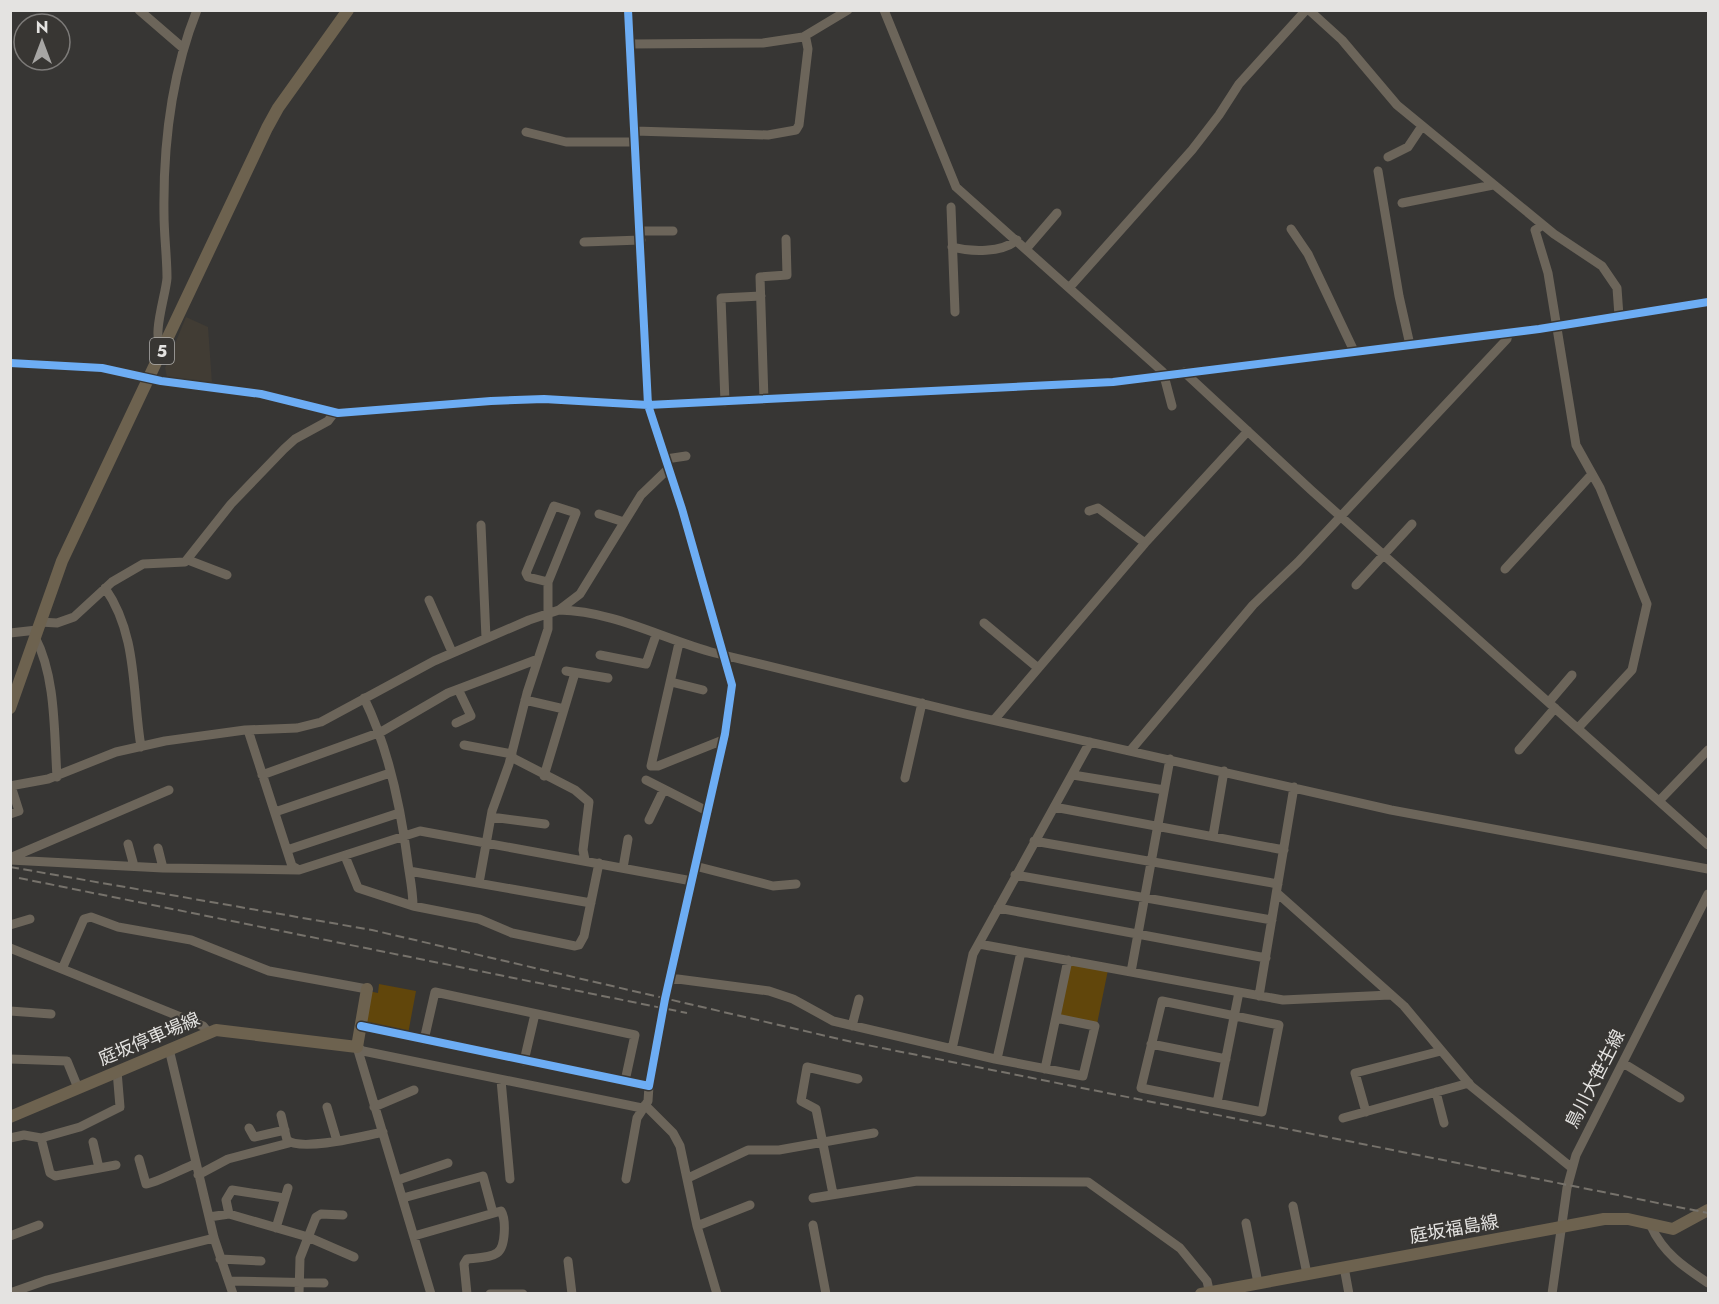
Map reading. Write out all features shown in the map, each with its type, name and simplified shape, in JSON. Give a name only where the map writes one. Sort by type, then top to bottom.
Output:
[{"type":"main road","name":"5","points":[[10,708],[62,561],[267,128],[348,10]]},
{"type":"main road","points":[[357,1047],[367,989]]},
{"type":"main road","name":"庭坂停車場線","points":[[10,1117],[216,1030],[357,1047]]},
{"type":"main road","name":"庭坂福島線","points":[[1207,1293],[1617,1218],[1651,1226],[1673,1228],[1708,1210]]},
{"type":"street","points":[[139,10],[183,48]]},
{"type":"street","points":[[163,350],[158,344],[158,332],[167,281],[164,213],[165,147],[183,48],[197,10]]},
{"type":"street","points":[[626,1179],[638,1118],[648,1101],[670,978],[723,740],[732,684],[668,464],[648,405],[628,10]]},
{"type":"street","points":[[631,44],[763,43],[803,37],[848,10]]},
{"type":"street","points":[[884,10],[956,187],[1165,374],[1172,406]]},
{"type":"street","points":[[1069,288],[1206,132],[1239,84],[1308,10],[1332,29],[1397,105],[1493,185],[1602,266],[1611,276],[1617,288],[1619,316]]},
{"type":"street","points":[[634,131],[768,135],[796,130],[799,125],[807,61],[807,42],[803,37]]},
{"type":"street","points":[[1388,157],[1408,147],[1422,126]]},
{"type":"street","points":[[526,132],[566,142],[635,142]]},
{"type":"street","points":[[1378,171],[1399,296],[1410,345]]},
{"type":"street","points":[[1402,203],[1493,185]]},
{"type":"street","points":[[951,207],[955,312]]},
{"type":"street","points":[[1026,249],[1057,213]]},
{"type":"street","points":[[1544,225],[1535,230],[1548,273],[1575,439],[1623,540],[1647,604],[1632,670],[1578,728]]},
{"type":"street","points":[[1291,229],[1308,254],[1354,351]]},
{"type":"street","points":[[584,242],[673,231]]},
{"type":"street","points":[[764,400],[760,277],[787,275],[786,239]]},
{"type":"street","points":[[952,247],[991,249],[1007,246],[1017,240]]},
{"type":"street","points":[[725,402],[721,298],[760,296]]},
{"type":"street","points":[[10,363],[102,368],[149,378],[271,396],[334,413],[513,400],[648,405],[1074,385],[1508,333],[1708,302]]},
{"type":"street","points":[[1130,751],[1253,605],[1507,339],[1508,333]]},
{"type":"street","points":[[1184,372],[1340,516],[1708,845]]},
{"type":"street","points":[[188,560],[231,504],[284,449],[296,439],[328,421],[334,413]]},
{"type":"street","points":[[994,720],[1145,543],[1248,431]]},
{"type":"street","points":[[478,884],[484,842],[491,817],[511,755],[525,700],[555,613],[580,594],[646,488],[668,464],[686,456]]},
{"type":"street","points":[[1505,569],[1592,474]]},
{"type":"street","points":[[548,582],[528,577],[526,573],[554,506],[576,513],[548,582],[555,613]]},
{"type":"street","points":[[1089,511],[1098,508],[1145,543]]},
{"type":"street","points":[[599,514],[624,522]]},
{"type":"street","points":[[1356,585],[1412,524]]},
{"type":"street","points":[[481,525],[486,638]]},
{"type":"street","points":[[10,633],[37,630],[69,620],[84,610],[105,588],[143,564],[188,560],[227,574]]},
{"type":"street","points":[[105,588],[118,610],[133,663],[141,747]]},
{"type":"street","points":[[429,600],[452,652]]},
{"type":"street","points":[[10,814],[19,811],[11,786],[57,777],[116,752],[248,730],[297,728],[321,722],[452,652],[529,620],[555,613],[599,614],[679,643],[922,704],[1391,810],[1708,869]]},
{"type":"street","points":[[984,623],[1038,668]]},
{"type":"street","points":[[37,630],[52,706],[57,777]]},
{"type":"street","points":[[600,655],[646,664],[656,635]]},
{"type":"street","points":[[679,643],[651,766],[658,766],[723,740]]},
{"type":"street","points":[[262,775],[381,732],[458,689],[538,659]]},
{"type":"street","points":[[544,776],[564,710],[570,672],[608,678]]},
{"type":"street","points":[[1519,750],[1572,675]]},
{"type":"street","points":[[671,682],[703,690]]},
{"type":"street","points":[[456,723],[471,716],[458,689]]},
{"type":"street","points":[[364,698],[381,732],[405,836],[413,906]]},
{"type":"street","points":[[525,700],[564,710]]},
{"type":"street","points":[[905,778],[922,704]]},
{"type":"street","points":[[248,730],[292,866],[299,870]]},
{"type":"street","points":[[952,1049],[966,976],[979,944],[1090,742]]},
{"type":"street","points":[[464,745],[511,755],[544,776],[575,790],[589,802],[582,850],[585,860]]},
{"type":"street","points":[[1659,801],[1708,750]]},
{"type":"street","points":[[1131,972],[1170,759]]},
{"type":"street","points":[[1213,836],[1224,771]]},
{"type":"street","points":[[275,812],[390,773]]},
{"type":"street","points":[[1073,775],[1164,790]]},
{"type":"street","points":[[646,780],[707,812]]},
{"type":"street","points":[[1259,996],[1294,787]]},
{"type":"street","points":[[649,820],[664,789]]},
{"type":"street","points":[[10,859],[169,790]]},
{"type":"street","points":[[1054,807],[1284,850]]},
{"type":"street","points":[[287,850],[399,813]]},
{"type":"street","points":[[491,817],[545,824]]},
{"type":"street","points":[[10,859],[163,868],[299,870],[420,831],[692,881]]},
{"type":"street","points":[[623,868],[628,839]]},
{"type":"street","points":[[1034,841],[1151,862],[1277,889],[1404,1006],[1469,1083],[1572,1168]]},
{"type":"street","points":[[128,844],[134,866]]},
{"type":"street","points":[[158,848],[163,868]]},
{"type":"street","points":[[345,856],[357,888],[413,906],[479,919],[512,933],[575,946],[579,945],[583,939],[599,863]]},
{"type":"street","points":[[695,866],[773,886],[795,884]]},
{"type":"street","points":[[409,871],[591,903]]},
{"type":"street","points":[[1015,875],[1272,920]]},
{"type":"street","name":"鳥川大笹生線","points":[[1552,1293],[1572,1168],[1582,1140],[1708,894]]},
{"type":"street","points":[[998,908],[1266,958]]},
{"type":"street","points":[[62,969],[84,919],[91,917],[118,927],[191,940],[269,971],[367,989]]},
{"type":"street","points":[[10,925],[30,919]]},
{"type":"street","points":[[979,944],[1259,996],[1292,1000],[1390,995]]},
{"type":"street","points":[[10,948],[203,1026],[208,1032]]},
{"type":"street","points":[[997,1059],[1021,952]]},
{"type":"street","points":[[1045,1069],[1068,960]]},
{"type":"street","points":[[670,978],[769,991],[793,999],[833,1021],[997,1059],[1083,1076],[1095,1026],[1056,1018]]},
{"type":"street","points":[[424,1040],[435,992],[635,1035],[625,1081]]},
{"type":"street","points":[[1217,1103],[1239,992]]},
{"type":"street","points":[[852,1026],[859,999]]},
{"type":"street","points":[[1162,1001],[1279,1025],[1262,1112],[1141,1088],[1151,1044],[1162,1001]]},
{"type":"street","points":[[10,1011],[51,1014]]},
{"type":"street","points":[[524,1061],[535,1014]]},
{"type":"street","points":[[361,1026],[649,1086]]},
{"type":"street","points":[[1151,1044],[1226,1059]]},
{"type":"street","points":[[357,1047],[363,1051],[501,1080],[644,1106],[678,1140],[697,1226],[717,1293]]},
{"type":"street","points":[[357,1047],[431,1293]]},
{"type":"street","points":[[169,1049],[214,1238],[233,1293]]},
{"type":"street","points":[[1366,1112],[1355,1073],[1441,1051]]},
{"type":"street","points":[[10,1059],[67,1061],[78,1088]]},
{"type":"street","points":[[1623,1063],[1680,1098]]},
{"type":"street","points":[[832,1194],[816,1109],[801,1101],[807,1067],[858,1079]]},
{"type":"street","points":[[10,1138],[24,1135],[40,1138],[80,1127],[120,1107],[117,1071]]},
{"type":"street","points":[[501,1080],[510,1179]]},
{"type":"street","points":[[1343,1118],[1469,1083]]},
{"type":"street","points":[[374,1107],[414,1090]]},
{"type":"street","points":[[1436,1092],[1444,1123]]},
{"type":"street","points":[[327,1107],[337,1141]]},
{"type":"street","points":[[281,1115],[289,1143]]},
{"type":"street","points":[[249,1128],[254,1137],[285,1131]]},
{"type":"street","points":[[198,1175],[228,1159],[289,1143],[337,1141],[382,1132]]},
{"type":"street","points":[[688,1178],[748,1150],[778,1150],[874,1133]]},
{"type":"street","points":[[40,1138],[51,1175],[116,1165]]},
{"type":"street","points":[[93,1142],[99,1168]]},
{"type":"street","points":[[140,1159],[146,1184],[160,1182],[167,1174],[195,1164]]},
{"type":"street","points":[[398,1180],[448,1163]]},
{"type":"street","points":[[403,1198],[483,1176],[493,1213]]},
{"type":"street","points":[[813,1198],[916,1181],[1088,1182],[1175,1244],[1203,1275],[1207,1293]]},
{"type":"street","points":[[276,1228],[288,1188]]},
{"type":"street","points":[[229,1214],[226,1200],[231,1190],[284,1198]]},
{"type":"street","points":[[697,1226],[750,1205]]},
{"type":"street","points":[[1293,1206],[1307,1274]]},
{"type":"street","points":[[414,1236],[501,1211],[504,1229],[499,1251],[494,1255],[465,1261],[467,1293]]},
{"type":"street","points":[[209,1217],[229,1214],[308,1237],[354,1257]]},
{"type":"street","points":[[299,1288],[300,1258],[317,1215],[343,1215]]},
{"type":"street","points":[[1246,1223],[1258,1283]]},
{"type":"street","points":[[10,1236],[39,1225]]},
{"type":"street","points":[[813,1225],[826,1293]]},
{"type":"street","points":[[1651,1226],[1656,1237],[1678,1264],[1708,1283]]},
{"type":"street","points":[[10,1293],[47,1280],[214,1238]]},
{"type":"street","points":[[220,1259],[261,1261]]},
{"type":"street","points":[[568,1261],[572,1293]]},
{"type":"street","points":[[1344,1267],[1349,1293]]},
{"type":"street","points":[[229,1281],[299,1288],[324,1283]]},
{"type":"street","points":[[490,1293],[523,1293]]},
{"type":"shaded area","points":[[186,317],[208,327],[212,383],[167,377],[165,368]]},
{"type":"shaded area","points":[[1069,963],[1108,970],[1097,1024],[1058,1017]]},
{"type":"shaded area","points":[[379,984],[416,991],[408,1034],[363,1024],[368,991],[378,993]]},
{"type":"railway","points":[[10,867],[372,930],[852,1042],[1708,1213]]},
{"type":"railway","points":[[19,878],[687,1013]]},
{"type":"cycle path","points":[[361,1026],[649,1086],[665,999],[725,734],[732,685],[682,509],[648,405],[628,10]]},
{"type":"cycle path","points":[[10,363],[102,368],[161,381],[261,394],[338,413],[544,399],[648,405],[1113,382],[1539,329],[1708,302]]}]
